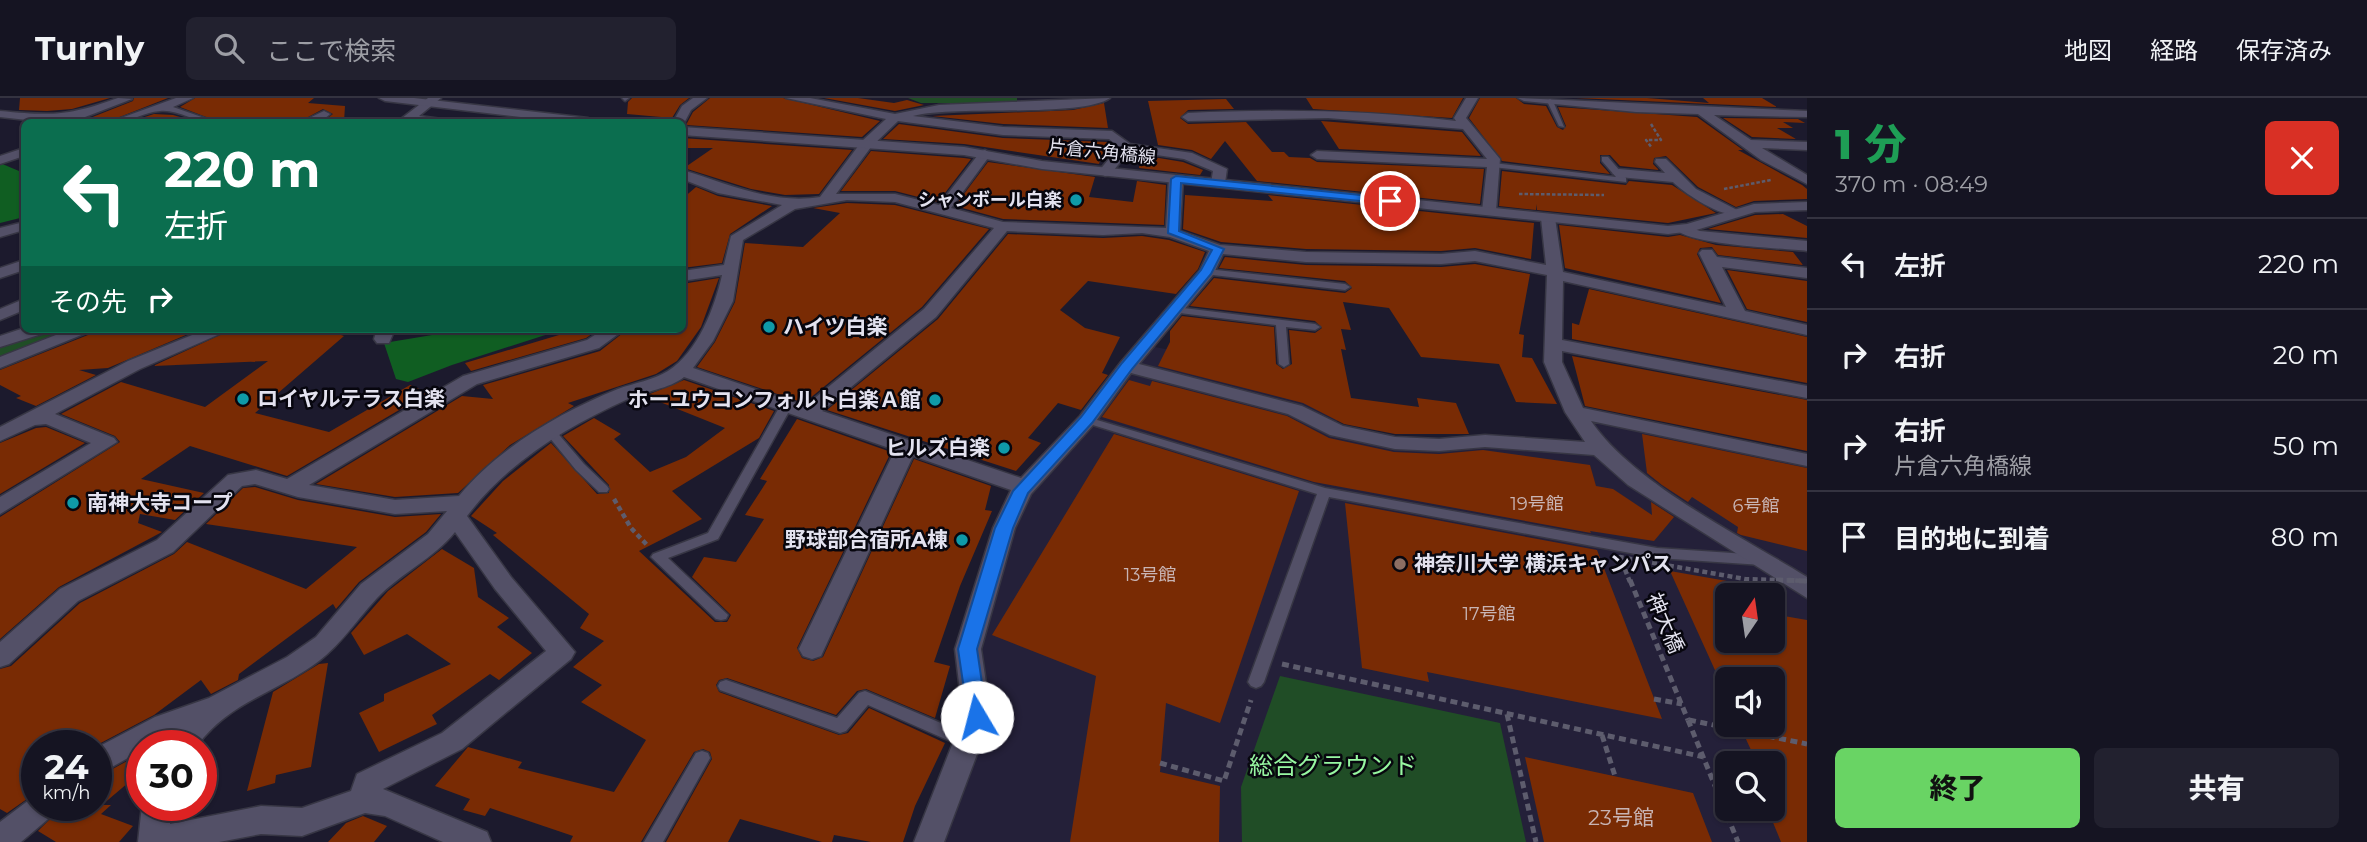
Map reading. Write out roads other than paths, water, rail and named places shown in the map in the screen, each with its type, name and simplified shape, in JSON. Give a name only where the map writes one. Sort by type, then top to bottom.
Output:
[{"type":"street","points":[[82,119],[125,98],[133,98]]},
{"type":"street","points":[[125,119],[187,98]]},
{"type":"street","points":[[386,98],[430,101],[533,119]]},
{"type":"street","points":[[680,119],[686,107],[701,98]]},
{"type":"street","points":[[792,98],[895,117],[982,128],[1112,135],[1126,147],[1187,156],[1220,169],[1217,183]]},
{"type":"street","points":[[825,198],[895,117],[925,105],[1104,98]]},
{"type":"street","points":[[1472,98],[1460,118],[1489,152],[1493,164],[1489,211]]},
{"type":"street","points":[[1524,98],[1643,109],[1801,114],[1807,121]]},
{"type":"street","points":[[1632,98],[1643,109]]},
{"type":"street","points":[[1739,98],[1759,113]]},
{"type":"street","points":[[407,119],[430,101]]},
{"type":"street","points":[[162,107],[200,119]]},
{"type":"street","points":[[1701,111],[1747,144],[1807,180]]},
{"type":"street","points":[[1188,117],[1314,112],[1376,115],[1466,126]]},
{"type":"street","points":[[0,114],[46,119]]},
{"type":"street","points":[[313,119],[324,114]]},
{"type":"street","points":[[964,151],[982,128]]},
{"type":"street","name":"片倉六角橋線","points":[[686,131],[964,151],[1042,165],[1689,232],[1734,212],[1774,206],[1807,206]]},
{"type":"street","points":[[1747,144],[1807,146]]},
{"type":"street","points":[[1105,172],[1126,147]]},
{"type":"street","points":[[0,160],[21,153]]},
{"type":"street","points":[[943,209],[985,154]]},
{"type":"street","points":[[1317,155],[1493,164]]},
{"type":"street","points":[[1661,162],[1690,192],[1734,212]]},
{"type":"street","points":[[1619,173],[1676,178]]},
{"type":"street","points":[[686,176],[723,190],[796,204]]},
{"type":"street","points":[[1173,233],[1176,179]]},
{"type":"street","points":[[193,730],[215,708],[296,664],[325,644],[370,590],[436,540],[503,463],[551,432],[603,404],[650,387],[681,370],[705,341],[725,301],[736,239],[745,231],[796,204],[825,198],[864,195],[895,198],[1003,226],[1103,231],[1142,229],[1173,233],[1218,249],[1306,257],[1441,259],[1475,256],[1739,317],[1805,335]]},
{"type":"street","points":[[1548,218],[1555,274],[1553,362],[1575,412],[1600,449],[1636,480],[1807,589]]},
{"type":"street","points":[[808,413],[930,313],[1003,226]]},
{"type":"street","points":[[0,233],[21,227]]},
{"type":"street","points":[[1689,232],[1807,246]]},
{"type":"street","points":[[1689,232],[1711,261],[1739,317]]},
{"type":"street","points":[[929,842],[977,717],[968,649],[1004,528],[1024,487],[1087,420],[1127,366],[1207,271],[1218,249]]},
{"type":"street","points":[[1711,261],[1807,273]]},
{"type":"street","points":[[0,273],[21,266]]},
{"type":"street","points":[[686,275],[730,269]]},
{"type":"street","points":[[0,314],[21,305]]},
{"type":"street","points":[[0,342],[27,333]]},
{"type":"street","points":[[0,363],[77,333]]},
{"type":"street","points":[[0,435],[134,365],[212,333]]},
{"type":"street","points":[[290,488],[470,380],[593,344],[611,333]]},
{"type":"street","points":[[1555,344],[1807,392]]},
{"type":"street","points":[[1127,366],[1295,410],[1337,431],[1395,443],[1438,445],[1485,441],[1600,449]]},
{"type":"street","points":[[681,370],[1024,487]]},
{"type":"street","points":[[1575,412],[1807,460]]},
{"type":"street","points":[[0,507],[107,442],[49,418],[30,419]]},
{"type":"street","points":[[812,649],[907,447]]},
{"type":"street","points":[[0,657],[69,595],[164,546],[236,480],[257,477],[290,488],[395,507],[460,510]]},
{"type":"street","points":[[365,800],[367,783],[452,741],[562,652],[503,583],[460,510]]},
{"type":"street","points":[[112,752],[123,744],[178,718],[215,708]]},
{"type":"street","points":[[155,821],[153,842],[261,820],[302,822],[365,800],[388,803],[476,842]]},
{"type":"street","points":[[0,841],[24,821]]},
{"type":"lane","points":[[1550,101],[1562,126]]},
{"type":"lane","points":[[1493,164],[1623,180],[1605,159]]},
{"type":"lane","points":[[1207,271],[1345,287]]},
{"type":"lane","points":[[1175,310],[1315,327]]},
{"type":"lane","points":[[1281,323],[1284,364]]},
{"type":"lane","points":[[721,615],[658,557],[713,536],[786,406]]},
{"type":"lane","points":[[1087,420],[1324,492],[1657,553],[1762,560]]},
{"type":"lane","points":[[551,432],[580,467],[603,489]]},
{"type":"lane","points":[[1256,682],[1324,492]]},
{"type":"lane","points":[[726,685],[840,726],[864,697],[968,743]]},
{"type":"lane","points":[[653,842],[702,758]]},
{"type":"place","name":"シャンボール白楽","points":[[1076,200]]},
{"type":"place","name":"ハイツ白楽","points":[[769,327]]},
{"type":"place","name":"ロイヤルテラス白楽","points":[[243,399]]},
{"type":"place","name":"ホーユウコンフォルト白楽Ａ館","points":[[935,400]]},
{"type":"place","name":"ヒルズ白楽","points":[[1004,448]]},
{"type":"place","name":"南神大寺コープ","points":[[73,503]]},
{"type":"place","name":"野球部合宿所A棟","points":[[962,540]]},
{"type":"place","name":"神奈川大学 横浜キャンパス","points":[[1400,564]]},
{"type":"park label","name":"総合グラウンド","points":[[1333,766]]}]
